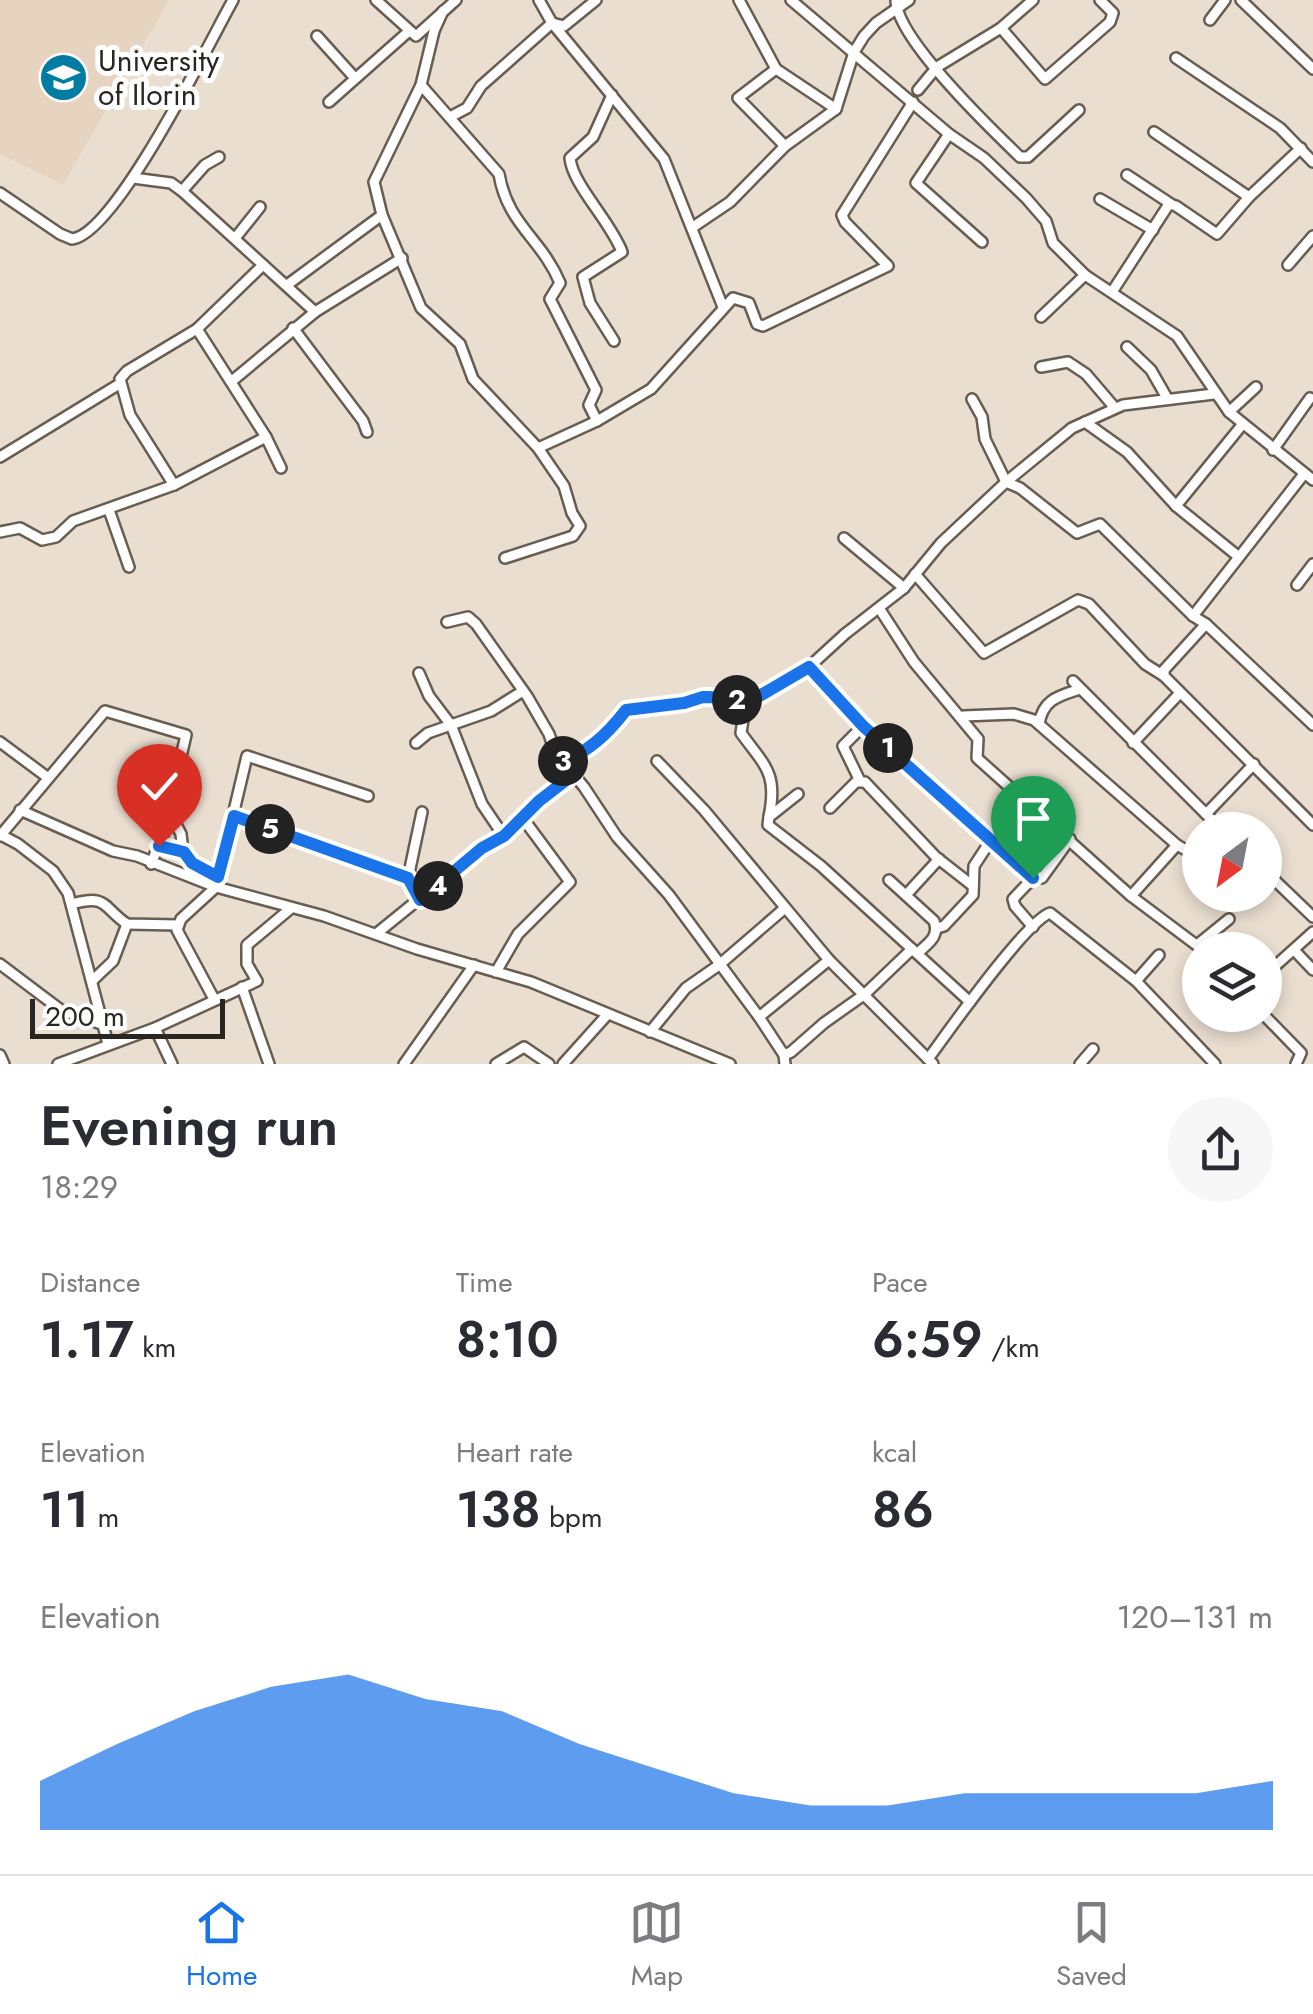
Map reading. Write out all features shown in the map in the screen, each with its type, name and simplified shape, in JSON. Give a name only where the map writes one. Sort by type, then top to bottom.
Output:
[{"type":"street","points":[[0,193],[60,234],[79,239],[97,226],[133,178],[233,0]]},
{"type":"street","points":[[382,2],[416,36],[456,0]]},
{"type":"street","points":[[538,0],[664,160],[723,307]]},
{"type":"street","points":[[552,22],[564,26],[596,0]]},
{"type":"street","points":[[739,0],[776,69],[836,109]]},
{"type":"street","points":[[791,0],[949,134],[984,158],[1046,221],[1054,243],[1084,274],[1178,336],[1214,394],[1242,425],[1309,477],[1239,556],[1193,616]]},
{"type":"street","points":[[693,227],[730,202],[785,146],[836,109],[854,52],[896,4],[909,0]]},
{"type":"street","points":[[918,90],[937,68],[1001,28],[1033,0]]},
{"type":"street","points":[[1001,28],[1045,79],[1110,22],[1112,13],[1100,0]]},
{"type":"street","points":[[1210,20],[1225,0]]},
{"type":"street","points":[[1241,0],[1313,68]]},
{"type":"street","points":[[896,4],[901,23],[937,68],[1024,159],[1079,110]]},
{"type":"street","points":[[444,11],[434,31],[421,85],[375,175],[382,215],[421,308],[460,344],[474,379],[538,448],[564,486],[580,526],[573,536],[505,558]]},
{"type":"street","points":[[450,117],[467,108],[481,86],[552,22]]},
{"type":"street","points":[[329,102],[408,32]]},
{"type":"street","points":[[317,36],[354,77]]},
{"type":"street","points":[[1127,175],[1217,234],[1249,197],[1309,155],[1259,113],[1176,58]]},
{"type":"street","points":[[776,69],[738,98],[785,146]]},
{"type":"street","points":[[421,85],[499,174],[502,192],[516,222],[549,256],[560,283],[550,299],[596,390],[589,405],[597,421]]},
{"type":"street","points":[[612,95],[593,137],[570,158],[571,171],[592,198],[622,252],[583,277],[590,303],[614,342]]},
{"type":"street","points":[[538,448],[597,421],[651,389],[733,298],[748,303],[757,324],[763,326],[888,266],[842,215],[913,102]]},
{"type":"street","points":[[1154,132],[1249,197]]},
{"type":"street","points":[[949,134],[916,184],[982,242]]},
{"type":"street","points":[[182,191],[205,165],[219,157]]},
{"type":"street","points":[[133,178],[171,183],[182,191],[315,312]]},
{"type":"street","points":[[1100,199],[1153,230]]},
{"type":"street","points":[[0,205],[12,202]]},
{"type":"street","points":[[1112,292],[1171,204]]},
{"type":"street","points":[[236,237],[260,208]]},
{"type":"street","points":[[287,285],[382,215]]},
{"type":"street","points":[[1288,264],[1313,236]]},
{"type":"street","points":[[232,381],[315,312],[402,258]]},
{"type":"street","points":[[0,457],[121,383],[127,371],[197,329],[263,264]]},
{"type":"street","points":[[1041,317],[1084,274]]},
{"type":"street","points":[[293,328],[363,421],[367,432]]},
{"type":"street","points":[[197,329],[266,437],[281,468]]},
{"type":"street","points":[[1127,348],[1151,370],[1167,398]]},
{"type":"street","points":[[1041,366],[1068,362],[1086,374],[1115,408]]},
{"type":"street","points":[[121,383],[130,415],[174,485]]},
{"type":"street","points":[[1230,412],[1256,387]]},
{"type":"street","points":[[970,1002],[821,866],[768,825],[774,794],[771,774],[741,733],[744,713],[756,698],[809,667],[904,588],[941,542],[1037,454],[1085,422],[1115,408],[1214,394]]},
{"type":"street","points":[[1273,450],[1310,398]]},
{"type":"street","points":[[972,399],[982,417],[984,439],[1006,482],[1020,488],[1077,533],[1100,524],[1193,616],[1313,725]]},
{"type":"street","points":[[1085,422],[1127,452],[1176,506],[1239,556]]},
{"type":"street","points":[[1176,506],[1242,425]]},
{"type":"street","points":[[0,532],[20,528],[42,540],[56,538],[73,521],[174,485],[266,437]]},
{"type":"street","points":[[108,510],[129,567]]},
{"type":"street","points":[[844,538],[904,588]]},
{"type":"street","points":[[1296,585],[1313,564]]},
{"type":"street","points":[[916,574],[984,653],[1078,600],[1089,604],[1145,664],[1164,676],[1313,825]]},
{"type":"street","points":[[879,608],[914,662],[978,738],[978,758],[1131,896],[1182,934]]},
{"type":"street","points":[[448,622],[468,617],[476,624],[523,691],[562,761],[617,837],[669,895],[760,1016],[784,1059],[936,935],[937,928]]},
{"type":"street","points":[[1164,676],[1164,670],[1206,624]]},
{"type":"street","points":[[809,667],[863,726],[1033,878],[1042,878],[1070,839]]},
{"type":"street","points":[[419,674],[429,696],[451,724],[482,804],[504,836]]},
{"type":"street","points":[[1039,724],[1041,713],[1053,698],[1076,685],[1204,812]]},
{"type":"street","points":[[416,743],[428,733],[491,711],[523,691]]},
{"type":"street","points":[[1134,743],[1179,694]]},
{"type":"street","points":[[562,761],[573,758],[612,729],[626,710],[703,697],[756,698]]},
{"type":"street","points":[[108,1044],[72,904],[53,871],[18,844],[0,836],[104,711],[186,735],[170,816],[151,864]]},
{"type":"street","points":[[963,716],[1014,714],[1034,720],[1182,848]]},
{"type":"street","points":[[863,726],[842,746],[860,780],[939,859],[974,886]]},
{"type":"street","points":[[0,742],[47,777]]},
{"type":"street","points":[[72,904],[96,899],[104,901],[127,924],[178,925],[217,882],[247,756],[368,796]]},
{"type":"street","points":[[657,761],[704,810],[829,960],[930,1062],[970,1002],[1043,915],[1055,915],[1136,980],[1215,1064]]},
{"type":"street","points":[[1208,812],[1254,764]]},
{"type":"street","points":[[376,934],[482,848],[504,836],[574,774]]},
{"type":"street","points":[[830,808],[860,780]]},
{"type":"street","points":[[769,817],[798,794]]},
{"type":"street","points":[[937,928],[944,926],[973,895],[974,866],[1029,804]]},
{"type":"street","points":[[20,810],[186,876],[217,882],[290,909],[324,916],[531,982],[703,1059],[730,1064]]},
{"type":"street","points":[[420,900],[408,878],[422,812]]},
{"type":"street","points":[[170,816],[181,834],[186,876]]},
{"type":"street","points":[[234,816],[408,878]]},
{"type":"street","points":[[496,972],[518,934],[570,882],[522,817]]},
{"type":"street","points":[[1131,896],[1177,845]]},
{"type":"street","points":[[159,846],[183,852],[217,882]]},
{"type":"street","points":[[906,895],[939,859]]},
{"type":"street","points":[[1033,878],[1013,898],[1033,927]]},
{"type":"street","points":[[889,880],[937,928]]},
{"type":"street","points":[[1282,888],[1313,917]]},
{"type":"street","points":[[650,1032],[686,988],[785,908]]},
{"type":"street","points":[[58,1064],[155,1028],[258,981],[247,964],[247,946],[290,909]]},
{"type":"street","points":[[1216,932],[1229,919]]},
{"type":"street","points":[[94,980],[112,961],[127,924]]},
{"type":"street","points":[[178,925],[182,942],[214,999]]},
{"type":"street","points":[[1282,960],[1313,932]]},
{"type":"street","points":[[1294,950],[1313,970]]},
{"type":"street","points":[[1136,980],[1159,955]]},
{"type":"street","points":[[760,1016],[829,960]]},
{"type":"street","points":[[0,964],[60,1010],[104,1025]]},
{"type":"street","points":[[404,1064],[474,965]]},
{"type":"street","points":[[242,987],[269,1064]]},
{"type":"street","points":[[563,1064],[607,1015]]},
{"type":"street","points":[[155,1028],[172,1064]]},
{"type":"street","points":[[1281,1032],[1301,1053],[1296,1064]]},
{"type":"street","points":[[496,1064],[524,1048],[550,1064]]},
{"type":"street","points":[[1080,1064],[1093,1049]]},
{"type":"street","points":[[0,1055],[4,1064]]},
{"type":"shaded area","name":"University of Ilorin","points":[[0,0],[169,0],[63,185],[0,154]]},
{"type":"place","name":"University of Ilorin","points":[[63,77]]},
{"type":"route","points":[[159,846],[184,852],[192,863],[218,877],[234,816],[408,878],[420,900],[482,848],[504,836],[574,774],[562,761],[573,758],[612,729],[626,710],[703,697],[756,698],[809,667],[863,726],[1033,878]]}]
